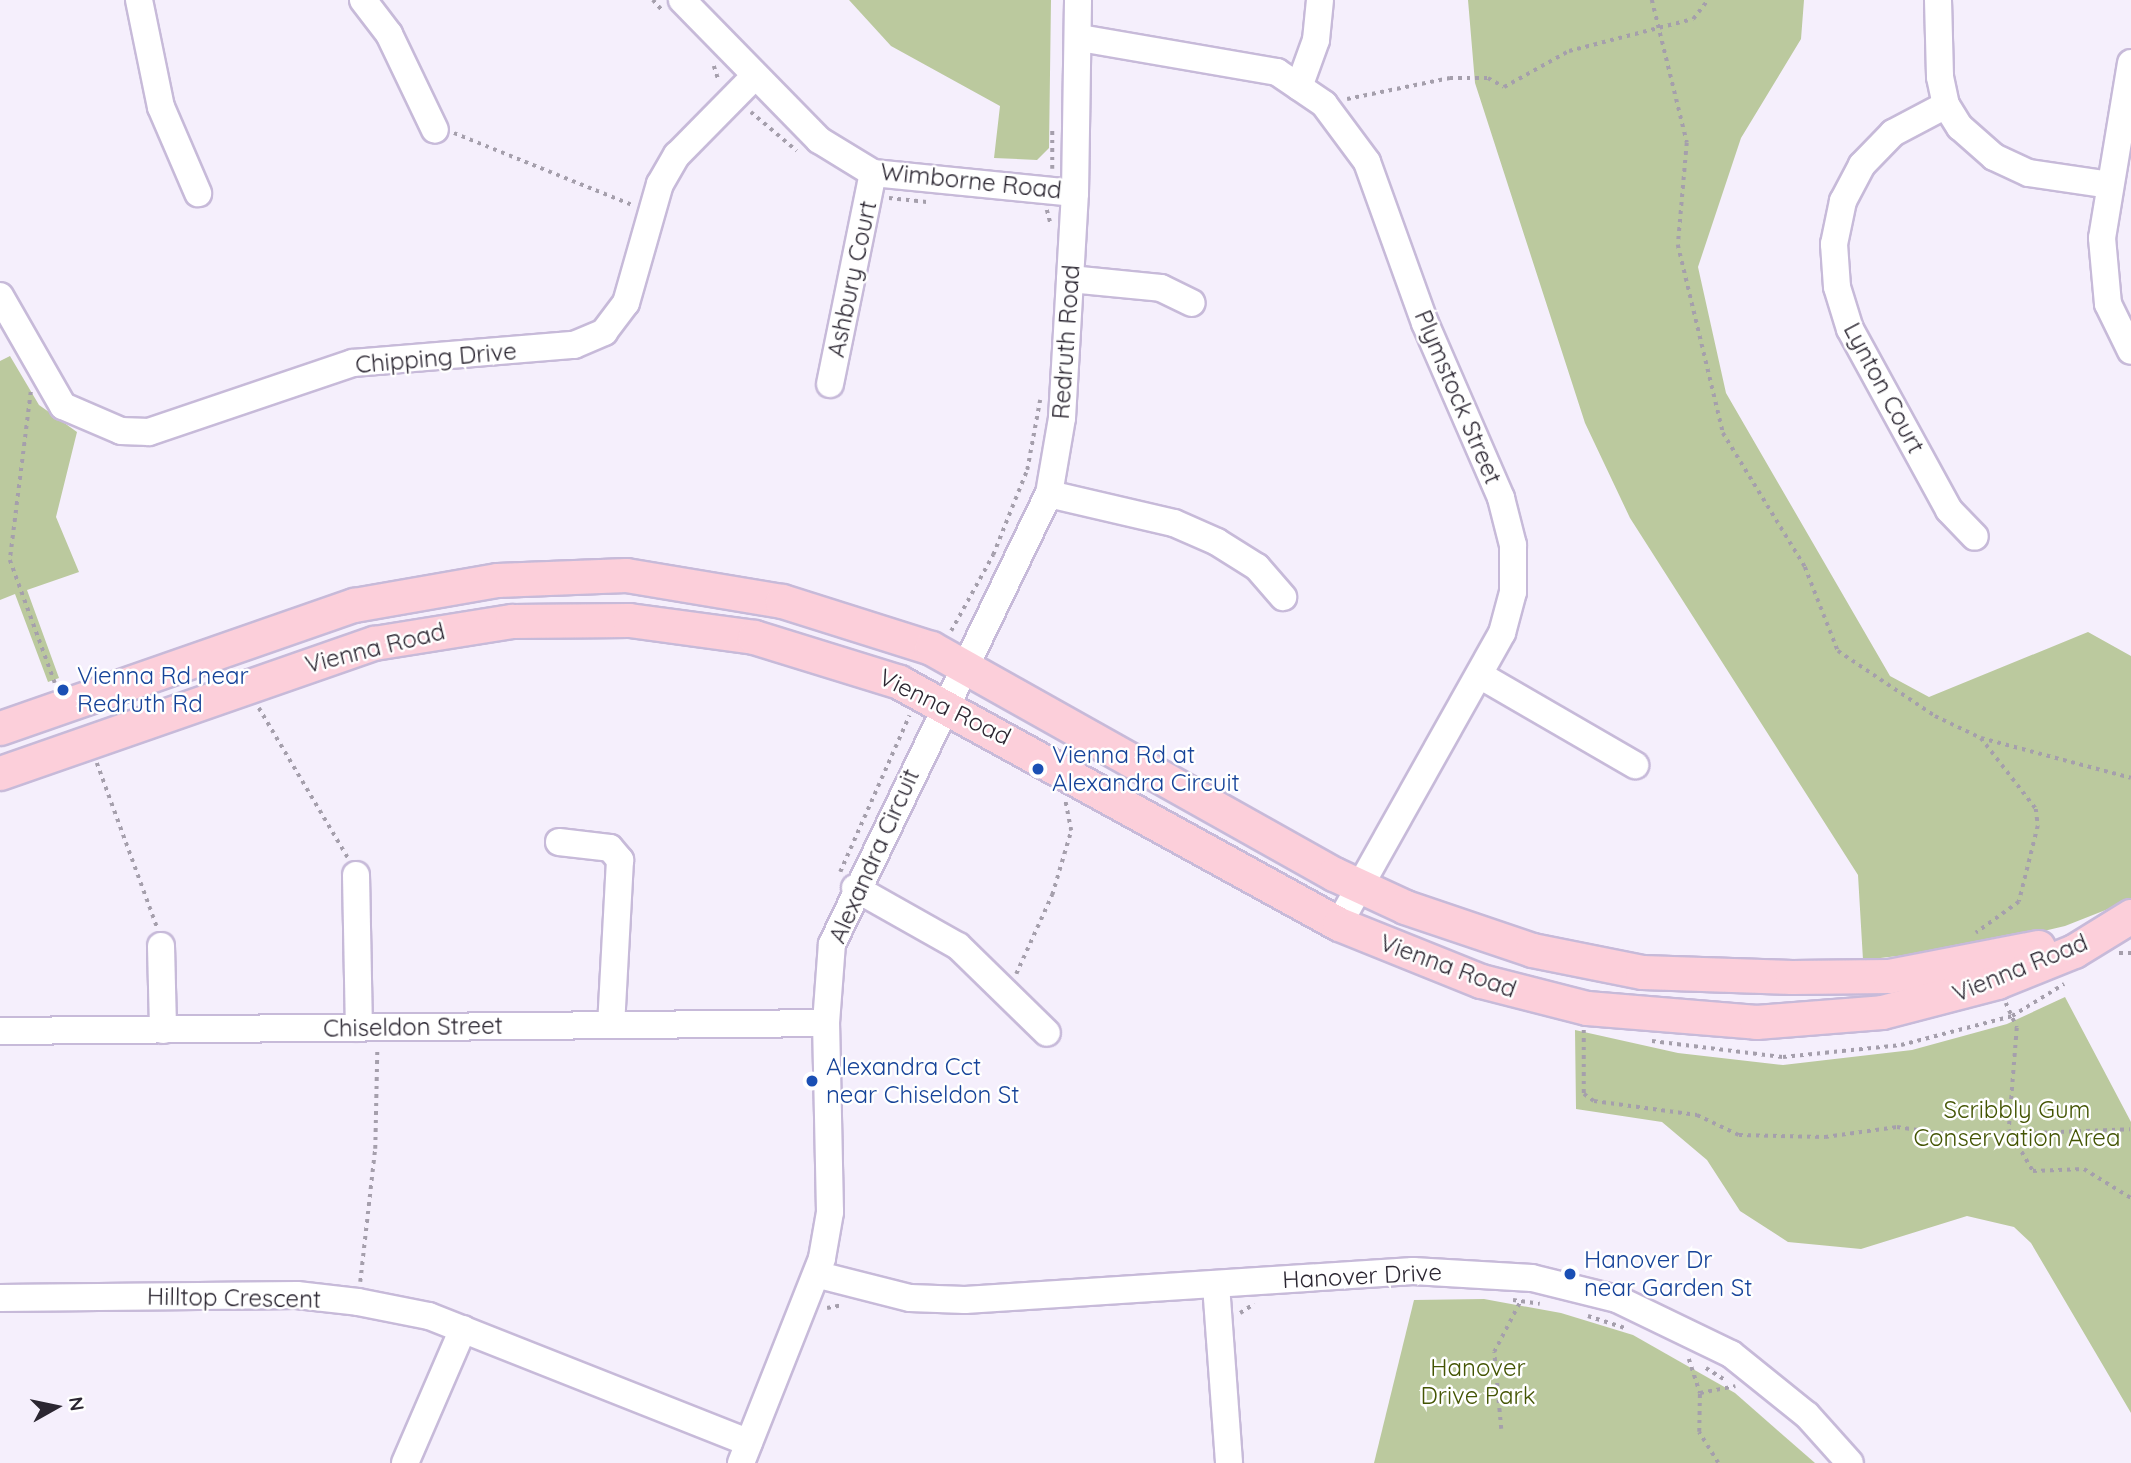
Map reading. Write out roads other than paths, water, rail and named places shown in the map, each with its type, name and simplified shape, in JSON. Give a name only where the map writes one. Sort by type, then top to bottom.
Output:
[{"type":"main road","name":"Vienna Road","points":[[0,728],[354,605],[426,589],[560,575],[626,575],[782,601],[843,616],[963,663],[1359,886],[1465,931],[1642,972],[1889,976],[1992,971]]},
{"type":"main road","name":"Vienna Road","points":[[0,773],[94,755],[374,643],[512,621],[629,620],[754,637],[867,670],[944,703],[1339,924],[1481,981],[1587,1008],[1665,1017],[1756,1022],[1844,1017],[1992,971],[2074,951],[2131,916]]},
{"type":"street","points":[[139,0],[161,107],[198,193]]},
{"type":"street","points":[[363,0],[389,34],[435,130]]},
{"type":"street","name":"Wimborne Road","points":[[682,0],[754,77],[819,140],[873,173],[1065,192]]},
{"type":"street","name":"Redruth Road","points":[[963,663],[1049,494],[1062,418],[1070,279],[1065,192],[1080,38],[1078,0]]},
{"type":"street","points":[[1299,86],[1316,40],[1320,0]]},
{"type":"street","points":[[1938,0],[1946,105],[1994,157],[2029,173],[2110,185]]},
{"type":"street","name":"Plymstock Street","points":[[1080,38],[1277,72],[1324,104],[1367,162],[1425,323],[1501,498],[1513,545],[1513,592],[1483,677],[1339,924]]},
{"type":"street","points":[[2131,63],[2102,238],[2108,304],[2131,351]]},
{"type":"street","name":"Chipping Drive","points":[[0,296],[40,371],[63,405],[92,423],[149,432],[353,363],[574,345],[604,332],[626,303],[648,212],[677,155],[754,77]]},
{"type":"street","name":"Lynton Court","points":[[1946,105],[1893,133],[1862,165],[1841,212],[1837,287],[1850,329],[1949,510],[1975,537]]},
{"type":"street","name":"Ashbury Court","points":[[830,384],[873,173]]},
{"type":"street","points":[[1070,279],[1161,288],[1192,303]]},
{"type":"street","points":[[1049,494],[1149,516],[1217,542],[1257,567],[1283,597]]},
{"type":"street","name":"Alexandra Circuit","points":[[745,1453],[819,1275],[830,1212],[826,1023],[832,944],[855,888],[963,663]]},
{"type":"street","points":[[1483,677],[1635,765]]},
{"type":"street","points":[[559,842],[610,848],[620,860],[611,1024]]},
{"type":"street","points":[[356,875],[368,1028]]},
{"type":"street","points":[[855,888],[958,946],[1048,1033]]},
{"type":"street","points":[[161,946],[163,1030]]},
{"type":"street","name":"Chiseldon Street","points":[[0,1031],[826,1023]]},
{"type":"street","name":"Hanover Drive","points":[[819,1275],[910,1298],[1216,1285],[1413,1271],[1526,1290],[1616,1299],[1731,1354],[1807,1415],[1850,1463]]},
{"type":"street","points":[[1216,1285],[1229,1463]]},
{"type":"street","name":"Hilltop Crescent","points":[[0,1298],[297,1296],[358,1302],[463,1329],[745,1453]]},
{"type":"street","points":[[405,1463],[463,1329]]},
{"type":"place","name":"Vienna Rd near Redruth Rd","points":[[63,690]]},
{"type":"place","name":"Vienna Rd at Alexandra Circuit","points":[[1038,769]]},
{"type":"place","name":"Alexandra Cct near Chiseldon St","points":[[812,1081]]},
{"type":"place","name":"Hanover Dr near Garden St","points":[[1570,1274]]},
{"type":"park label","name":"Scribbly Gum Conservation Area","points":[[2017,1124]]},
{"type":"park label","name":"Hanover Drive Park","points":[[1478,1382]]}]
